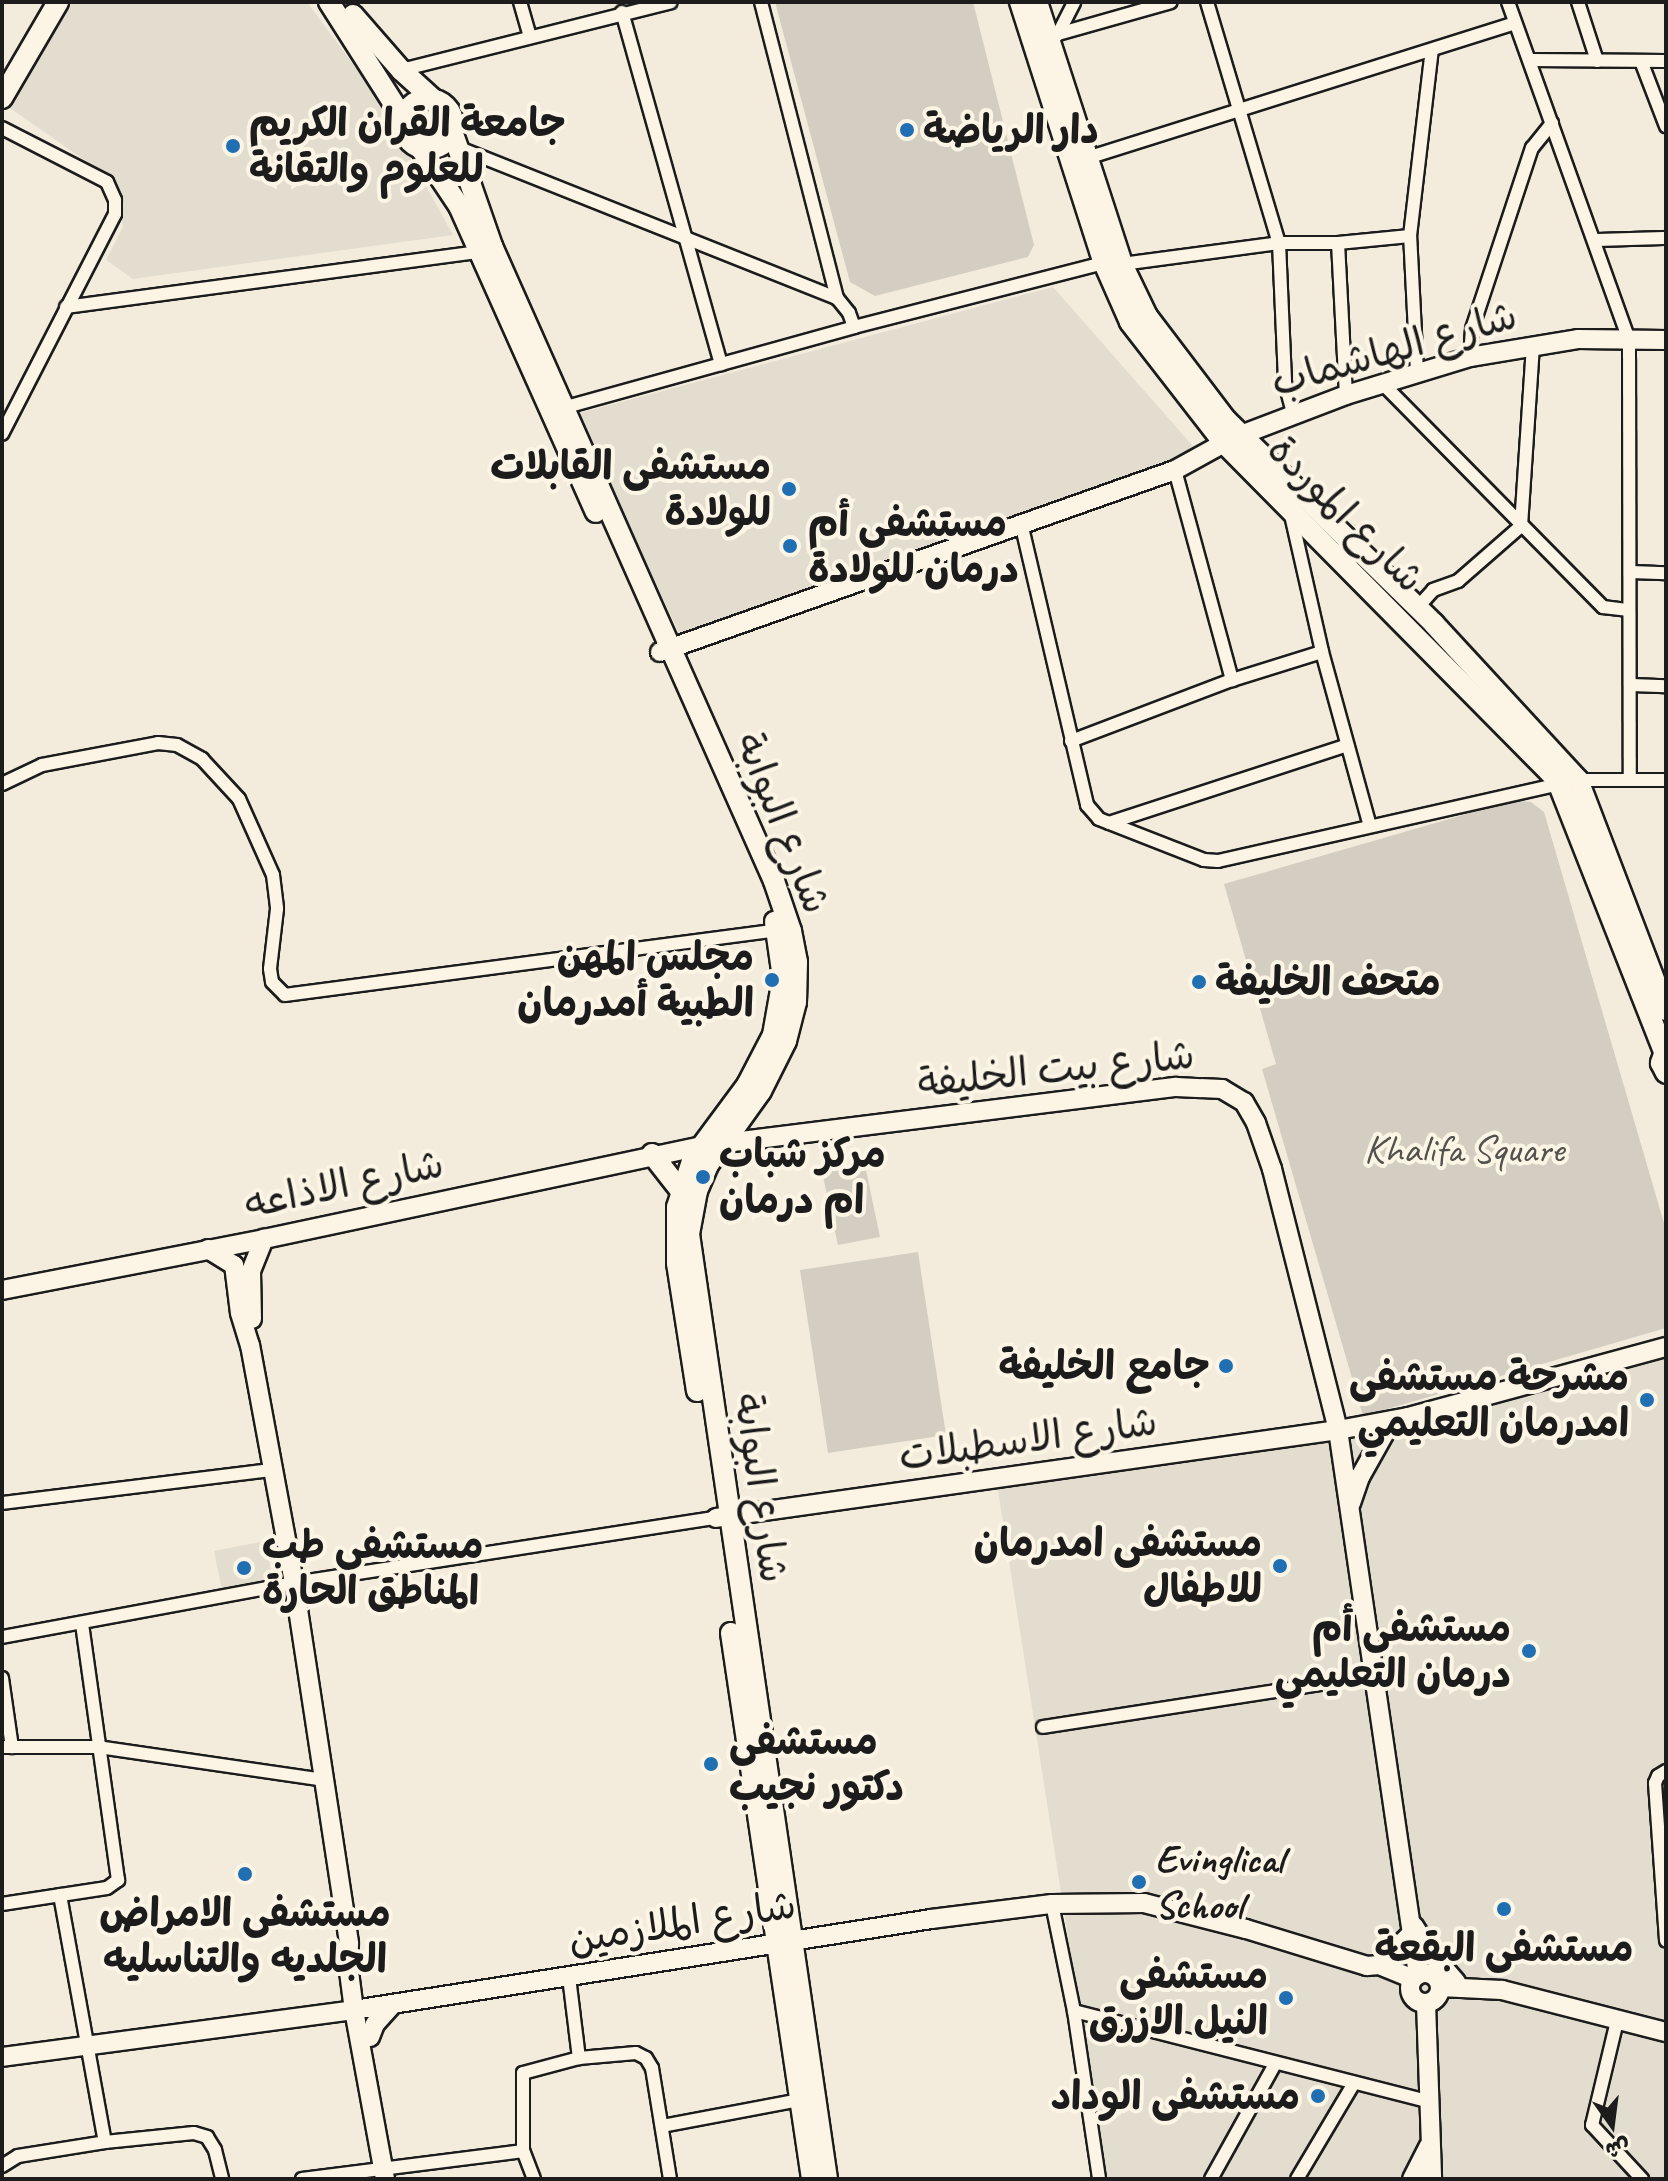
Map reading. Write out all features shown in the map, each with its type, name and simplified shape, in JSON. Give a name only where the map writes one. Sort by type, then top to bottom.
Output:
[{"type":"main road","points":[[2,98],[58,2]]},
{"type":"main road","points":[[329,2],[403,118],[404,134],[421,149],[455,139],[454,123],[447,107],[433,99],[401,70],[344,2]]},
{"type":"main road","name":"شارع الموردة","points":[[1020,2],[1047,42],[1087,158],[1113,264]]},
{"type":"main road","name":"شارع الموردة","points":[[1037,2],[1130,322],[1233,439],[1290,510],[1568,783],[1665,1050],[1661,1063],[1666,1073]]},
{"type":"main road","points":[[403,118],[411,105],[433,99]]},
{"type":"main road","name":"شارع البوابة","points":[[455,139],[492,246],[557,410]]},
{"type":"main road","name":"شارع البوابة","points":[[421,149],[443,177],[557,410],[779,894],[797,962],[796,1002],[786,1041],[761,1091],[722,1144],[697,1191],[689,1234],[722,1517]]},
{"type":"main road","name":"شارع الموردة","points":[[1233,439],[1434,624],[1568,783],[1666,1010]]},
{"type":"main road","points":[[1422,641],[1434,624]]},
{"type":"main road","name":"شارع البوابة","points":[[666,650],[763,887],[778,930],[783,978],[773,1035],[747,1085],[701,1146],[681,1191],[675,1237],[722,1517],[785,1943]]},
{"type":"main road","points":[[652,1154],[681,1191]]},
{"type":"main road","points":[[785,1943],[800,2100],[812,2179]]},
{"type":"main road","points":[[785,1943],[827,2179]]},
{"type":"street","points":[[520,2],[530,37]]},
{"type":"street","points":[[401,70],[671,2]]},
{"type":"street","points":[[761,2],[837,298]]},
{"type":"street","points":[[1047,42],[1074,2]]},
{"type":"street","points":[[1047,42],[1171,2]]},
{"type":"street","points":[[1207,2],[1242,110],[1279,243],[1285,383],[1293,413]]},
{"type":"street","points":[[1508,2],[1629,340],[1630,780]]},
{"type":"street","points":[[1578,2],[1597,61]]},
{"type":"street","points":[[622,12],[721,364]]},
{"type":"street","points":[[1087,158],[1515,23]]},
{"type":"street","points":[[1417,372],[1410,236],[1432,50]]},
{"type":"street","points":[[1530,60],[1666,61]]},
{"type":"street","points":[[1641,61],[1666,126]]},
{"type":"street","points":[[1470,357],[1472,329],[1532,148],[1552,123]]},
{"type":"street","points":[[2,128],[107,182],[115,200],[115,214],[2,434]]},
{"type":"street","points":[[455,139],[685,238],[837,298],[845,306],[854,327]]},
{"type":"street","points":[[557,410],[854,327],[1113,264],[1279,243],[1338,243],[1410,236]]},
{"type":"street","points":[[1595,240],[1666,238]]},
{"type":"street","points":[[1338,243],[1346,395]]},
{"type":"street","points":[[66,307],[480,252]]},
{"type":"street","name":"شارع الهاشماب","points":[[666,650],[1175,470],[1233,439],[1293,413],[1417,372],[1470,357],[1578,339],[1666,340]]},
{"type":"street","points":[[1417,608],[1433,590],[1458,581],[1521,526],[1533,345]]},
{"type":"street","points":[[1382,383],[1603,607],[1629,610]]},
{"type":"street","points":[[1175,470],[1232,680]]},
{"type":"street","points":[[1290,510],[1322,652],[1370,826]]},
{"type":"street","points":[[1021,523],[1087,805],[1099,819],[1109,823],[1204,860],[1218,861],[1568,783],[1666,780]]},
{"type":"street","points":[[1631,572],[1666,573]]},
{"type":"street","points":[[1071,741],[1232,680],[1322,652]]},
{"type":"street","points":[[1631,685],[1666,686]]},
{"type":"street","points":[[2,784],[42,765],[117,748],[158,743],[177,745],[191,751],[228,785],[259,837],[273,875],[277,909],[271,952],[272,982],[285,995],[778,930]]},
{"type":"street","points":[[1109,823],[1347,745]]},
{"type":"street","name":"شارع بيت الخليفة","points":[[701,1146],[1176,1087],[1222,1089],[1235,1095],[1256,1123],[1272,1169],[1338,1430],[1410,1926],[1414,1981]]},
{"type":"street","name":"شارع الاذاعه","points":[[2,1290],[264,1239],[701,1146]]},
{"type":"street","points":[[250,1345],[249,1283],[254,1258],[264,1239]]},
{"type":"street","points":[[208,1249],[234,1265],[240,1313],[250,1345],[294,1583],[349,1944],[348,1964],[370,2037],[375,2085],[372,2101]]},
{"type":"street","name":"شارع الاسطبلات","points":[[722,1517],[1338,1430],[1392,1420],[1666,1347]]},
{"type":"street","points":[[1349,1507],[1360,1477],[1392,1420]]},
{"type":"street","points":[[2,1503],[271,1470]]},
{"type":"street","points":[[2,1637],[82,1625],[294,1583],[722,1517]]},
{"type":"street","points":[[2,1904],[107,1888],[118,1880],[82,1625]]},
{"type":"street","points":[[1043,1727],[1374,1676]]},
{"type":"street","points":[[2,1678],[7,1747],[98,1747],[325,1780]]},
{"type":"street","points":[[1666,1771],[1658,1776],[1655,1783],[1666,1941]]},
{"type":"street","points":[[60,1895],[105,2142]]},
{"type":"street","name":"شارع الملازمين","points":[[2,2057],[360,2009],[1052,1904],[1144,1903],[1373,1966],[1377,1976],[1414,1981]]},
{"type":"street","points":[[1052,1904],[1074,2011],[1099,2179]]},
{"type":"street","points":[[1373,1966],[1410,1926],[1462,1988]]},
{"type":"street","points":[[1433,1975],[1440,1987],[1439,1995],[1426,2003],[1412,1996],[1414,1981],[1433,1975]]},
{"type":"street","points":[[569,1977],[579,2058]]},
{"type":"street","points":[[1440,1987],[1502,1990],[1666,2032]]},
{"type":"street","points":[[1426,2003],[1432,2102],[1432,2179]]},
{"type":"street","points":[[370,2037],[375,2024],[393,2004]]},
{"type":"street","points":[[360,2009],[366,2085],[372,2101],[384,2173]]},
{"type":"street","points":[[1074,2011],[1432,2102]]},
{"type":"street","points":[[1617,2021],[1592,2125],[1642,2179]]},
{"type":"street","points":[[534,2179],[523,2151],[523,2073],[579,2058],[636,2053],[646,2058],[652,2068],[670,2179]]},
{"type":"street","points":[[1211,2179],[1275,2064]]},
{"type":"street","points":[[1297,2179],[1354,2083]]},
{"type":"street","points":[[662,2126],[800,2100]]},
{"type":"street","points":[[2,2166],[18,2156],[105,2142],[194,2133],[207,2137],[215,2150],[222,2179]]},
{"type":"street","points":[[1412,2179],[1432,2140]]},
{"type":"street","points":[[302,2179],[384,2173],[523,2151]]},
{"type":"shaded area","name":"جامعة القران الكريم للعلوم والتقانة","points":[[71,2],[307,2],[376,95],[453,235],[133,279],[106,260],[123,227],[117,183],[10,108]]},
{"type":"shaded area","name":"مستشفى أم درمان للولادة","points":[[1053,287],[1199,453],[682,639],[576,414]]},
{"type":"shaded area","points":[[1666,1352],[1666,2179],[1106,2179],[996,1478],[1295,1437]]},
{"type":"shaded area","name":"مستشفى طب المناطق الحارة","points":[[265,1541],[274,1585],[223,1595],[214,1551]]},
{"type":"green space","name":"دار الرياضة","points":[[775,2],[973,2],[1034,245],[1028,257],[875,296],[850,282]]},
{"type":"green space","name":"Khalifa Square","points":[[1515,800],[1531,802],[1544,812],[1666,1230],[1666,1328],[1363,1416],[1262,1069],[1276,1064],[1224,884]]},
{"type":"green space","points":[[865,1165],[880,1237],[838,1245],[822,1172]]},
{"type":"green space","points":[[918,1252],[946,1435],[828,1453],[800,1270]]},
{"type":"place","name":"دار الرياضة","points":[[907,130]]},
{"type":"place","name":"جامعة القران الكريم للعلوم والتقانة","points":[[233,146]]},
{"type":"place","name":"مستشفى القابلات للولادة","points":[[789,489]]},
{"type":"place","name":"مستشفى أم درمان للولادة","points":[[790,546]]},
{"type":"place","name":"مجلس المهن الطبية أمدرمان","points":[[772,980]]},
{"type":"place","name":"متحف الخليفة","points":[[1199,982]]},
{"type":"place","name":"مركز شباب ام درمان","points":[[703,1177]]},
{"type":"place","name":"جامع الخليفة","points":[[1226,1366]]},
{"type":"place","name":"مشرحة مستشفى امدرمان التعليمي","points":[[1647,1400]]},
{"type":"place","name":"مستشفى امدرمان للاطفال","points":[[1280,1566]]},
{"type":"place","name":"مستشفى طب المناطق الحارة","points":[[244,1568]]},
{"type":"place","name":"مستشفى أم درمان التعليمي","points":[[1529,1651]]},
{"type":"place","name":"مستشفى دكتور نجيب","points":[[711,1764]]},
{"type":"place","name":"مستشفى الامراض الجلديه والتناسليه","points":[[245,1874]]},
{"type":"place","name":"Evinglical School","points":[[1139,1882]]},
{"type":"place","name":"مستشفى البقعة","points":[[1504,1909]]},
{"type":"place","name":"مستشفى النيل الازرق","points":[[1286,1998]]},
{"type":"place","name":"مستشفى الوداد","points":[[1318,2096]]}]
